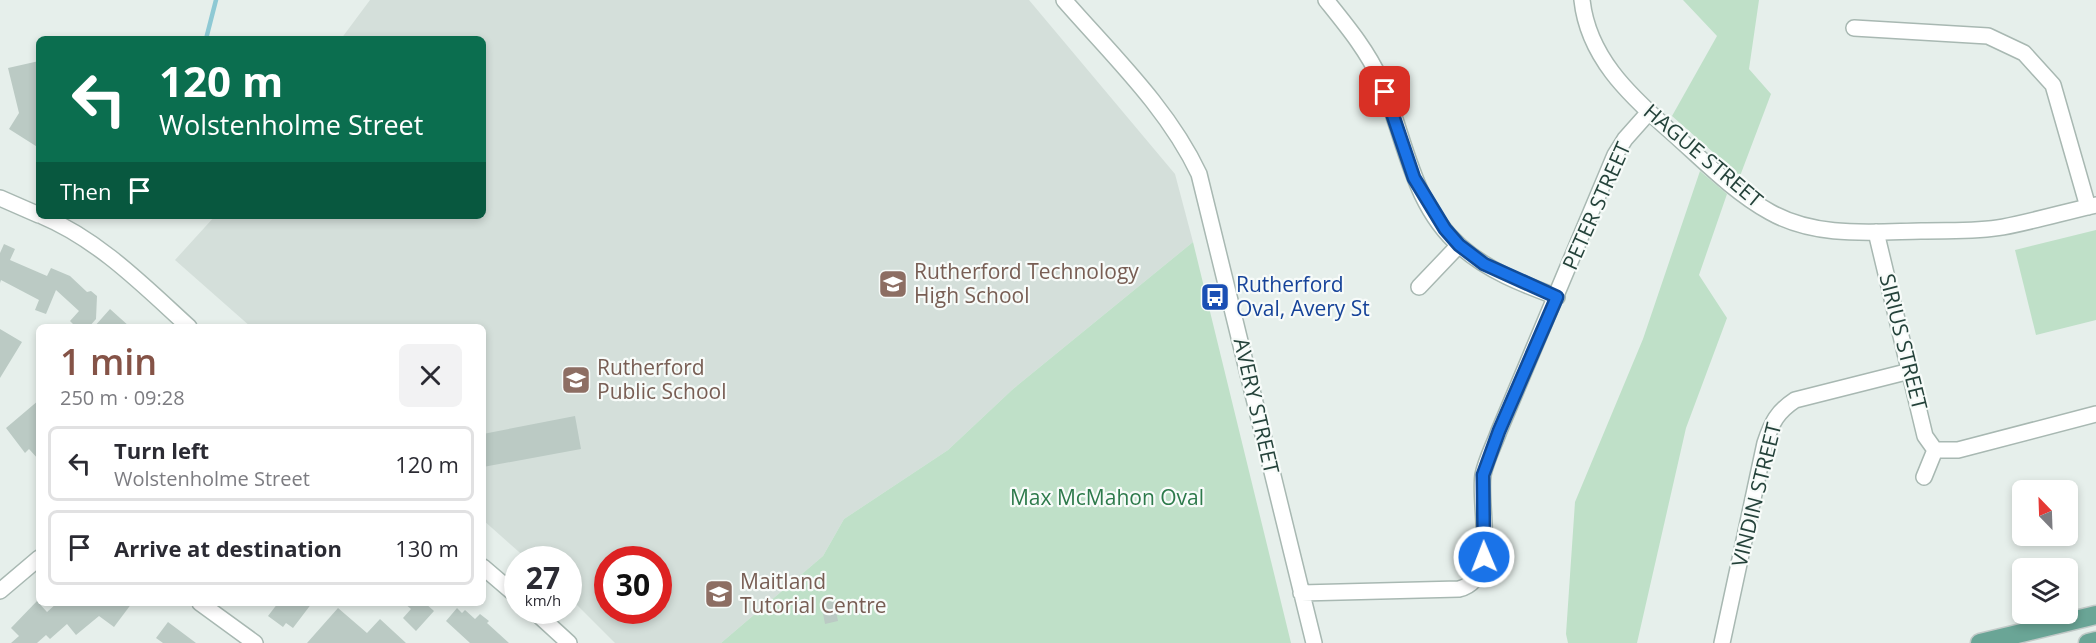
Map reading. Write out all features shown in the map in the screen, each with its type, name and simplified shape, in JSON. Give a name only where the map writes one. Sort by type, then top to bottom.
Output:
[{"type":"main road","points":[[1980,643],[2096,615]]},
{"type":"main road","points":[[2088,643],[2096,641]]},
{"type":"street","name":"AVERY STREET","points":[[1064,0],[1180,136],[1199,174],[1314,643]]},
{"type":"street","points":[[1326,0],[1367,54],[1390,105],[1414,178],[1445,229],[1459,245],[1504,276],[1557,297]]},
{"type":"street","name":"HAGUE STREET","points":[[1582,0],[1588,29],[1605,65],[1649,112],[1749,199],[1771,213],[1798,225],[1832,231],[1978,230],[2003,227],[2092,206]]},
{"type":"street","points":[[1854,28],[1988,36],[2024,53],[2042,70],[2053,85],[2092,206]]},
{"type":"street","name":"PETER STREET","points":[[1301,593],[1459,589],[1473,583],[1480,572],[1484,557],[1483,475],[1499,431],[1616,155],[1625,139],[1649,112]]},
{"type":"street","points":[[0,198],[36,213]]},
{"type":"street","points":[[48,219],[84,238],[116,261],[186,324]]},
{"type":"street","name":"SIRIUS STREET","points":[[1876,232],[1927,441],[1935,450]]},
{"type":"street","points":[[1419,286],[1459,245]]},
{"type":"street","name":"VINDIN STREET","points":[[1722,643],[1765,443],[1779,410],[1795,400],[1910,371]]},
{"type":"street","points":[[1924,477],[1935,450],[1958,450],[2096,414]]},
{"type":"street","points":[[0,591],[36,561]]},
{"type":"street","points":[[486,570],[504,585]]},
{"type":"street","points":[[204,606],[252,642]]},
{"type":"street","points":[[548,624],[568,643]]},
{"type":"shaded area","name":"Rutherford Technology High School","points":[[370,0],[1029,0],[1175,174],[1193,242],[1013,389],[948,450],[844,519],[823,556],[721,643],[615,643],[596,624],[672,624],[672,546],[594,546],[594,622],[582,610],[582,546],[512,546],[486,523],[486,324],[248,324],[175,260],[212,219],[486,219],[486,36],[343,36]]},
{"type":"green space","points":[[1683,0],[1759,0],[1749,69],[1771,94],[1740,176],[1672,116],[1717,36]]},
{"type":"green space","points":[[1700,171],[1727,194],[1699,275],[1727,318],[1686,428],[1637,643],[1568,643],[1566,634],[1575,502],[1643,339]]},
{"type":"green space","points":[[2096,230],[2096,320],[2036,335],[2015,250]]},
{"type":"green space","name":"Max McMahon Oval","points":[[1193,242],[1291,643],[721,643],[823,556],[844,519],[948,450],[1013,389]]},
{"type":"building","points":[[36,62],[36,146],[9,129],[19,113],[8,68]]},
{"type":"building","points":[[4,244],[15,249],[10,260],[47,276],[51,268],[70,276],[87,292],[91,291],[97,296],[96,319],[92,324],[73,324],[70,321],[79,311],[56,290],[46,314],[35,310],[39,300],[1,280],[0,283],[0,253]]},
{"type":"building","points":[[110,309],[127,324],[97,324]]},
{"type":"building","points":[[0,329],[22,342],[0,378]]},
{"type":"building","points":[[36,403],[36,457],[29,449],[25,453],[6,428]]},
{"type":"building","points":[[575,416],[581,449],[486,466],[486,433]]},
{"type":"building","points":[[834,601],[838,621],[825,624],[821,603]]},
{"type":"building","points":[[36,602],[36,606],[42,606],[47,612],[54,606],[130,606],[114,627],[99,616],[76,635],[67,624],[50,639],[46,635],[37,643],[11,643],[19,636],[11,628]]},
{"type":"building","points":[[276,606],[310,606],[293,628],[286,623],[283,627],[268,616]]},
{"type":"building","points":[[408,606],[428,606],[434,611],[416,631],[403,618],[411,609]]},
{"type":"building","points":[[338,608],[367,633],[380,619],[406,643],[307,643]]},
{"type":"building","points":[[457,608],[462,613],[465,610],[475,619],[480,614],[509,643],[470,643],[446,621]]},
{"type":"building","points":[[168,622],[196,643],[163,643],[156,638]]},
{"type":"waterway","points":[[207,36],[216,0]]},
{"type":"place","name":"Rutherford Technology High School","points":[[893,284]]},
{"type":"place","name":"Rutherford Oval, Avery St","points":[[1215,297]]},
{"type":"place","name":"Rutherford Public School","points":[[576,380]]},
{"type":"place","name":"Maitland Tutorial Centre","points":[[719,594]]},
{"type":"route","points":[[1385,92],[1414,178],[1445,229],[1459,245],[1484,264],[1504,276],[1557,297],[1499,431],[1483,475],[1484,557]]}]
